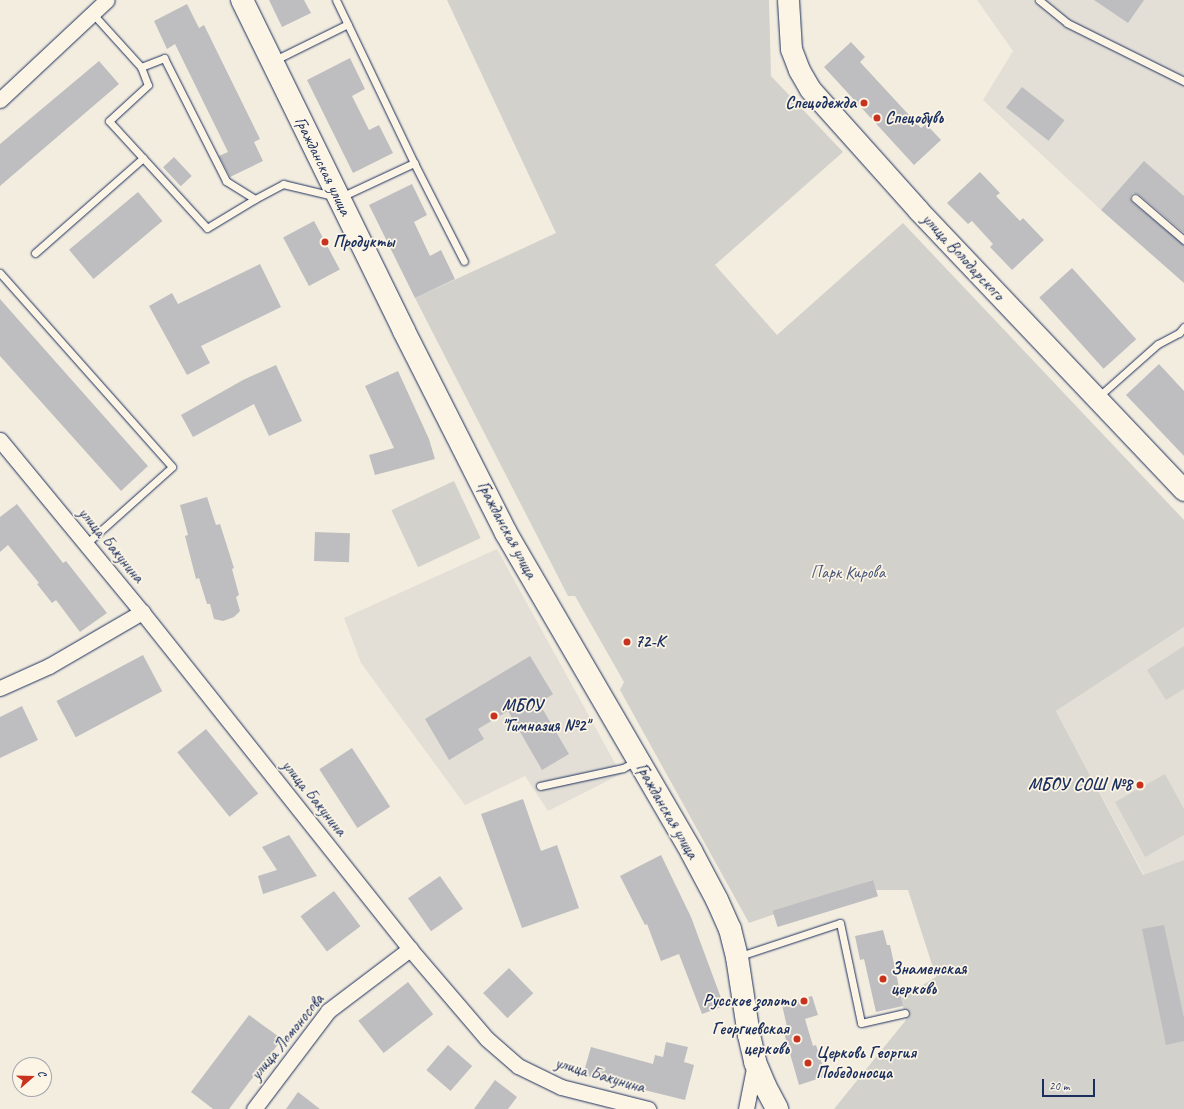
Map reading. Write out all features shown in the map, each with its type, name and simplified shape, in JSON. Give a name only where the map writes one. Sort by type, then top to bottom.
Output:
[{"type":"main road","name":"Гражданская улица","points":[[242,0],[338,198],[506,533],[638,760],[717,900],[730,929],[738,957],[749,1035],[755,1062],[777,1109]]},
{"type":"street","points":[[0,100],[107,0]]},
{"type":"street","name":"улица Володарского","points":[[788,0],[791,49],[799,70],[810,89],[918,210],[1184,490]]},
{"type":"street","name":"улица Бакунина","points":[[0,440],[142,612],[410,948],[486,1039],[518,1066],[561,1087],[648,1109]]},
{"type":"street","points":[[0,688],[49,666],[142,612]]},
{"type":"street","name":"улица Ломоносова","points":[[254,1109],[328,1011],[410,948]]},
{"type":"street","name":"Гражданская улица","points":[[746,1109],[755,1062]]},
{"type":"lane","points":[[336,0],[414,163],[464,261]]},
{"type":"lane","points":[[1039,0],[1067,23],[1184,81]]},
{"type":"lane","points":[[93,14],[141,67],[148,85],[109,121],[207,228],[283,184],[338,198],[414,163]]},
{"type":"lane","points":[[272,61],[348,24]]},
{"type":"lane","points":[[141,67],[164,58],[226,181],[255,199]]},
{"type":"lane","points":[[35,253],[143,158]]},
{"type":"lane","points":[[1135,198],[1184,240]]},
{"type":"lane","points":[[0,273],[172,467],[86,544]]},
{"type":"lane","points":[[1097,398],[1158,344],[1179,333],[1184,327]]},
{"type":"lane","points":[[540,786],[623,768],[638,760]]},
{"type":"lane","points":[[738,957],[840,923],[861,1023],[905,1012]]},
{"type":"shaded area","points":[[977,0],[1184,0],[1184,196],[1144,162],[1101,210],[983,100],[1013,51]]},
{"type":"shaded area","name":"МБОУ \"Гимназия №2\"","points":[[497,549],[621,774],[548,811],[525,776],[465,805],[361,663],[344,618]]},
{"type":"shaded area","name":"МБОУ СОШ №8","points":[[1184,627],[1184,860],[1144,875],[1056,711]]},
{"type":"green space","name":"Парк Кирова","points":[[447,0],[769,0],[771,76],[843,152],[715,265],[777,335],[903,223],[1184,520],[1184,627],[1056,711],[1143,875],[1184,860],[1184,1109],[834,1109],[906,1020],[901,998],[936,977],[908,890],[876,890],[872,880],[749,923],[620,690],[624,682],[575,596],[568,596],[415,298],[556,233]]},
{"type":"green space","points":[[454,481],[481,538],[418,567],[391,510]]},
{"type":"green space","points":[[1184,646],[1184,689],[1166,700],[1147,670]]},
{"type":"green space","points":[[1165,774],[1184,809],[1184,835],[1145,857],[1115,802]]},
{"type":"building","points":[[269,0],[304,0],[311,13],[282,27]]},
{"type":"building","points":[[1094,0],[1144,0],[1128,23]]},
{"type":"building","points":[[187,4],[199,28],[204,25],[260,139],[254,142],[263,161],[230,177],[219,156],[228,152],[175,44],[167,49],[154,21]]},
{"type":"building","points":[[851,42],[865,57],[860,62],[921,128],[926,124],[941,140],[914,165],[824,67]]},
{"type":"building","points":[[350,58],[365,89],[352,96],[369,130],[379,125],[393,153],[353,173],[307,80]]},
{"type":"building","points":[[99,61],[119,84],[0,186],[0,144]]},
{"type":"building","points":[[1022,87],[1065,120],[1049,141],[1006,107]]},
{"type":"building","points":[[174,157],[192,176],[181,186],[163,167]]},
{"type":"building","points":[[1144,161],[1184,196],[1184,233],[1138,194],[1133,193],[1130,197],[1132,202],[1184,245],[1184,283],[1101,210]]},
{"type":"building","points":[[980,172],[1000,193],[996,196],[1020,221],[1023,218],[1044,240],[1012,270],[990,247],[993,244],[972,221],[968,224],[947,203]]},
{"type":"building","points":[[412,184],[427,215],[414,222],[430,256],[441,250],[455,279],[415,298],[369,205]]},
{"type":"building","points":[[138,192],[162,221],[93,279],[69,250]]},
{"type":"building","points":[[314,221],[340,270],[309,286],[283,237]]},
{"type":"building","points":[[260,264],[281,307],[201,346],[210,363],[187,375],[149,306],[172,293],[178,304]]},
{"type":"building","points":[[1072,268],[1136,339],[1104,369],[1039,297]]},
{"type":"building","points":[[0,299],[148,466],[121,491],[0,356]]},
{"type":"building","points":[[1159,364],[1184,391],[1184,456],[1126,395]]},
{"type":"building","points":[[276,365],[302,421],[269,436],[254,404],[193,437],[181,415],[243,380]]},
{"type":"building","points":[[398,371],[429,439],[435,459],[375,475],[369,455],[394,448],[365,386]]},
{"type":"building","points":[[207,497],[216,525],[220,524],[234,568],[232,569],[239,595],[236,597],[240,611],[234,617],[223,621],[214,619],[210,604],[207,604],[199,578],[196,579],[185,536],[188,535],[180,505]]},
{"type":"building","points":[[17,504],[63,563],[66,561],[107,613],[80,632],[56,600],[52,603],[37,584],[39,583],[8,545],[0,552],[0,517]]},
{"type":"building","points":[[315,532],[350,533],[349,562],[314,561]]},
{"type":"building","points":[[143,655],[162,691],[76,737],[56,701]]},
{"type":"building","points":[[530,656],[553,694],[539,703],[569,754],[542,770],[508,711],[478,729],[484,739],[449,760],[425,719]]},
{"type":"building","points":[[22,706],[38,740],[0,758],[0,717]]},
{"type":"building","points":[[206,729],[258,794],[229,817],[177,752]]},
{"type":"building","points":[[352,748],[390,807],[357,828],[319,769]]},
{"type":"building","points":[[523,799],[541,851],[557,845],[579,908],[522,928],[481,814]]},
{"type":"building","points":[[289,835],[317,876],[263,894],[258,876],[277,870],[262,847]]},
{"type":"building","points":[[661,855],[691,917],[724,1006],[702,1014],[679,954],[661,961],[647,924],[645,925],[620,876]]},
{"type":"building","points":[[440,876],[463,909],[431,931],[408,898]]},
{"type":"building","points":[[873,880],[878,896],[778,927],[773,911]]},
{"type":"building","points":[[334,891],[360,926],[327,951],[300,916]]},
{"type":"building","points":[[1164,925],[1184,1018],[1184,1041],[1166,1045],[1142,929]]},
{"type":"building","name":"Знаменская церковь","points":[[883,930],[887,945],[890,945],[903,1006],[876,1012],[864,959],[860,960],[855,936]]},
{"type":"building","points":[[509,968],[533,993],[507,1018],[483,993]]},
{"type":"building","points":[[408,982],[433,1014],[384,1053],[358,1021]]},
{"type":"building","name":"Георгиевская церковь","points":[[812,996],[818,1015],[805,1019],[813,1046],[816,1045],[826,1076],[799,1085],[784,1033],[788,1031],[782,1005]]},
{"type":"building","points":[[249,1015],[282,1039],[229,1109],[213,1109],[191,1092]]},
{"type":"building","points":[[666,1042],[688,1047],[684,1062],[694,1065],[685,1100],[583,1075],[591,1047],[653,1064],[655,1055],[663,1057]]},
{"type":"building","points":[[448,1045],[472,1066],[451,1091],[426,1070]]},
{"type":"building","points":[[495,1080],[517,1097],[508,1109],[474,1109]]},
{"type":"building","points":[[298,1092],[320,1109],[286,1109]]},
{"type":"place","name":"Спецодежда","points":[[864,103]]},
{"type":"place","name":"Спецобувь","points":[[877,118]]},
{"type":"place","name":"Продукты","points":[[325,242]]},
{"type":"place","name":"72-К","points":[[627,642]]},
{"type":"place","name":"МБОУ \"Гимназия №2\"","points":[[494,716]]},
{"type":"place","name":"МБОУ СОШ №8","points":[[1140,785]]},
{"type":"place","name":"Знаменская церковь","points":[[883,979]]},
{"type":"place","name":"Русское золото","points":[[804,1001]]},
{"type":"place","name":"Георгиевская церковь","points":[[797,1039]]},
{"type":"place","name":"Церковь Георгия Победоносца","points":[[808,1063]]}]
